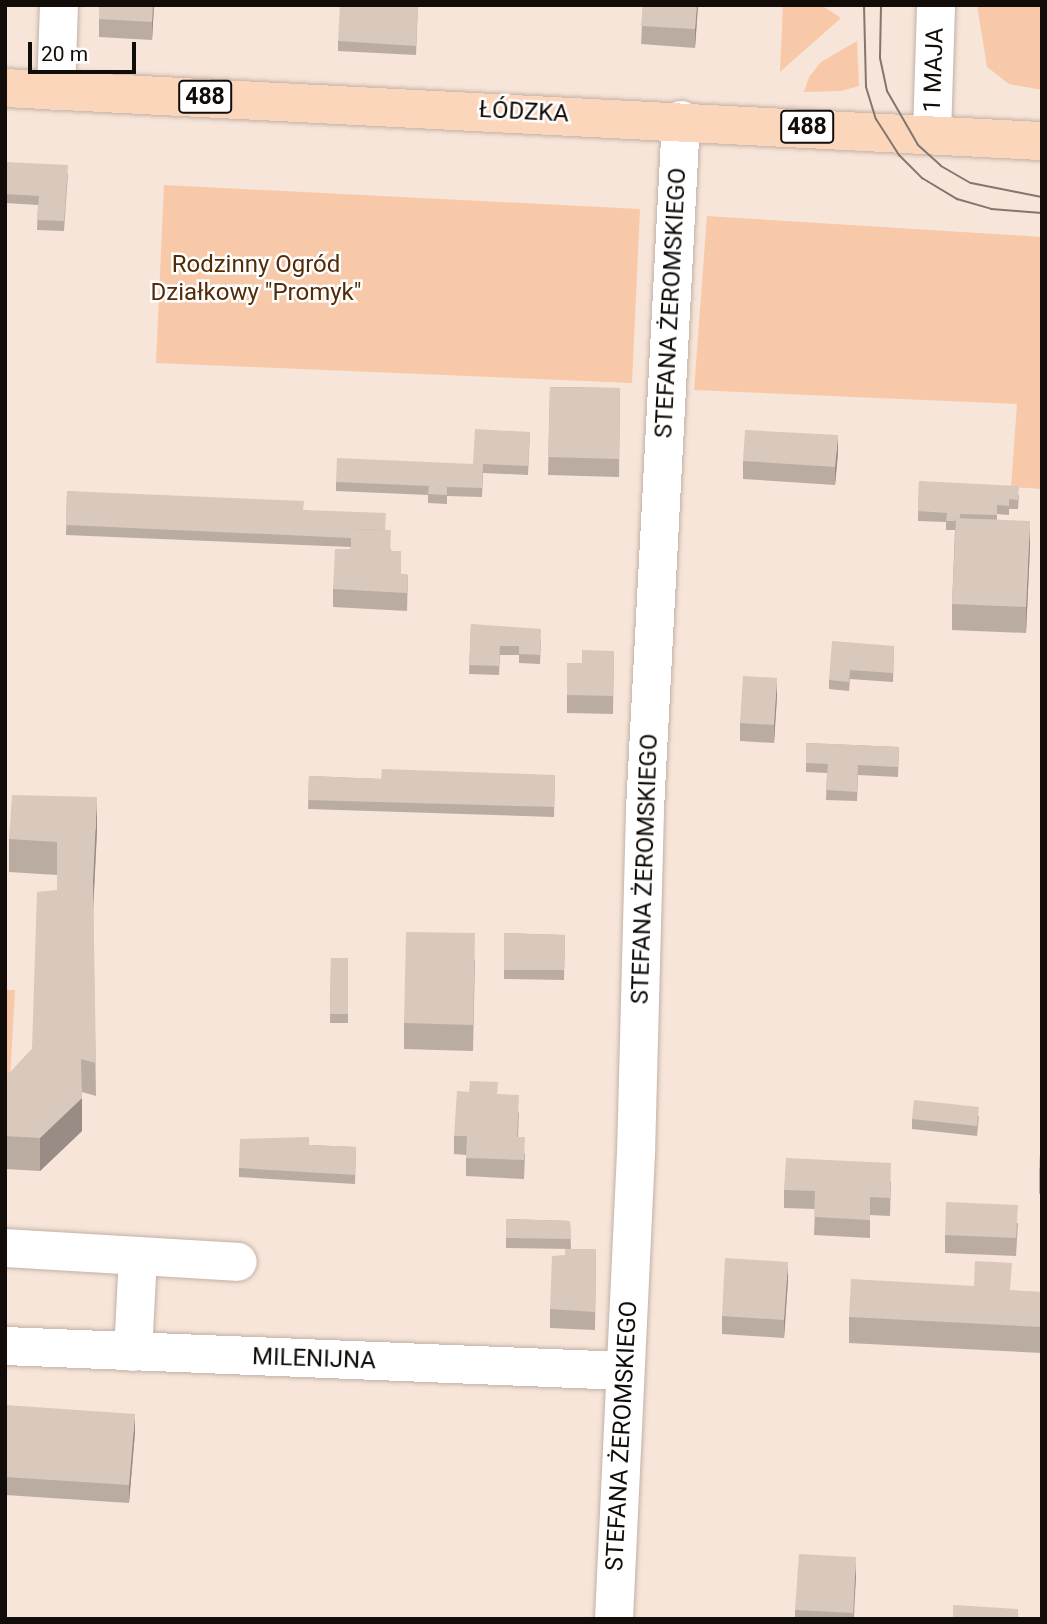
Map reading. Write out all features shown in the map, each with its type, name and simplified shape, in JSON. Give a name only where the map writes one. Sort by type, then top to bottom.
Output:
[{"type":"main road","name":"ŁÓDZKA","points":[[5,88],[681,120],[1042,141]]},
{"type":"street","points":[[56,91],[59,5]]},
{"type":"street","name":"1 MAJA","points":[[932,134],[936,5]]},
{"type":"street","name":"STEFANA ŻEROMSKIEGO","points":[[614,1619],[636,1154],[645,809],[681,120]]},
{"type":"street","points":[[5,1248],[238,1262]]},
{"type":"street","points":[[133,1352],[138,1258]]},
{"type":"street","name":"MILENIJNA","points":[[5,1346],[624,1371]]},
{"type":"green space","points":[[783,5],[821,5],[841,18],[780,72]]},
{"type":"green space","points":[[977,5],[1042,5],[1042,90],[1009,84],[987,67]]},
{"type":"green space","points":[[857,41],[859,86],[841,91],[804,92],[809,77],[821,62]]},
{"type":"green space","name":"Rodzinny Ogród Działkowy \"Promyk\"","points":[[164,185],[640,209],[632,383],[156,363]]},
{"type":"green space","points":[[707,216],[1042,237],[1042,489],[1011,487],[1017,404],[694,390]]},
{"type":"green space","points":[[5,990],[15,990],[10,1080],[5,1080]]},
{"type":"building","points":[[99,5],[153,5],[152,22],[99,19]]},
{"type":"building","points":[[340,5],[418,5],[416,46],[338,41]]},
{"type":"building","points":[[643,5],[697,5],[695,29],[641,26]]},
{"type":"building","points":[[5,162],[68,165],[64,221],[37,220],[39,196],[5,194]]},
{"type":"building","points":[[550,387],[620,388],[619,459],[548,457]]},
{"type":"building","points":[[475,429],[530,432],[528,466],[483,464],[482,488],[447,487],[447,495],[428,494],[429,486],[336,482],[337,458],[473,464]]},
{"type":"building","points":[[745,430],[838,435],[835,467],[743,461]]},
{"type":"building","points":[[919,481],[1019,486],[1018,500],[1009,499],[1009,506],[997,505],[997,515],[960,514],[960,518],[955,521],[946,521],[947,513],[918,511]]},
{"type":"building","points":[[67,491],[304,501],[303,510],[386,513],[385,530],[351,529],[351,538],[66,525]]},
{"type":"building","points":[[956,518],[1030,521],[1026,607],[952,604]]},
{"type":"building","points":[[351,529],[391,530],[390,551],[401,551],[401,574],[408,575],[407,593],[333,589],[335,549],[351,549]]},
{"type":"building","points":[[471,624],[541,629],[540,655],[519,654],[519,646],[500,646],[499,666],[469,665]]},
{"type":"building","points":[[832,641],[894,646],[893,673],[850,670],[849,682],[829,680]]},
{"type":"building","points":[[582,650],[614,651],[613,696],[567,695],[567,663],[582,663]]},
{"type":"building","points":[[743,676],[777,678],[774,725],[740,723]]},
{"type":"building","points":[[806,743],[899,747],[898,767],[858,765],[857,792],[826,790],[828,764],[806,763]]},
{"type":"building","points":[[382,769],[555,775],[554,807],[308,800],[309,776],[381,779]]},
{"type":"building","points":[[12,795],[97,797],[93,881],[96,1063],[81,1059],[82,1098],[40,1138],[5,1136],[5,1078],[32,1049],[37,892],[57,890],[57,842],[9,839]]},
{"type":"building","points":[[406,932],[475,933],[473,1025],[404,1023]]},
{"type":"building","points":[[504,933],[565,935],[564,970],[504,970]]},
{"type":"building","points":[[331,958],[348,958],[348,1014],[330,1014]]},
{"type":"building","points":[[470,1081],[498,1082],[497,1094],[519,1095],[517,1137],[525,1137],[524,1160],[466,1158],[467,1136],[454,1136],[457,1091],[469,1092]]},
{"type":"building","points":[[914,1100],[979,1107],[977,1126],[912,1119]]},
{"type":"building","points":[[1042,1128],[1042,1168],[1039,1168]]},
{"type":"building","points":[[309,1137],[309,1145],[356,1147],[355,1175],[239,1168],[240,1139]]},
{"type":"building","points":[[786,1158],[891,1163],[890,1198],[870,1197],[870,1220],[814,1217],[815,1191],[784,1190]]},
{"type":"building","points":[[946,1202],[1018,1205],[1016,1238],[945,1235]]},
{"type":"building","points":[[506,1219],[570,1221],[571,1239],[506,1238]]},
{"type":"building","points":[[565,1249],[596,1249],[595,1312],[550,1309],[552,1256],[565,1255]]},
{"type":"building","points":[[725,1258],[788,1262],[784,1320],[722,1316]]},
{"type":"building","points":[[975,1261],[1012,1263],[1010,1290],[1042,1292],[1042,1327],[849,1317],[851,1279],[974,1286]]},
{"type":"building","points":[[5,1405],[135,1414],[129,1485],[5,1477]]},
{"type":"building","points":[[799,1554],[856,1557],[853,1613],[795,1610]]},
{"type":"building","points":[[953,1605],[1018,1609],[1018,1619],[953,1619]]},
{"type":"tram line","points":[[864,5],[866,87],[876,119],[899,155],[922,178],[957,199],[991,209],[1042,213]]},
{"type":"tram line","points":[[881,5],[880,58],[887,91],[918,145],[941,166],[971,183],[1042,197]]}]
